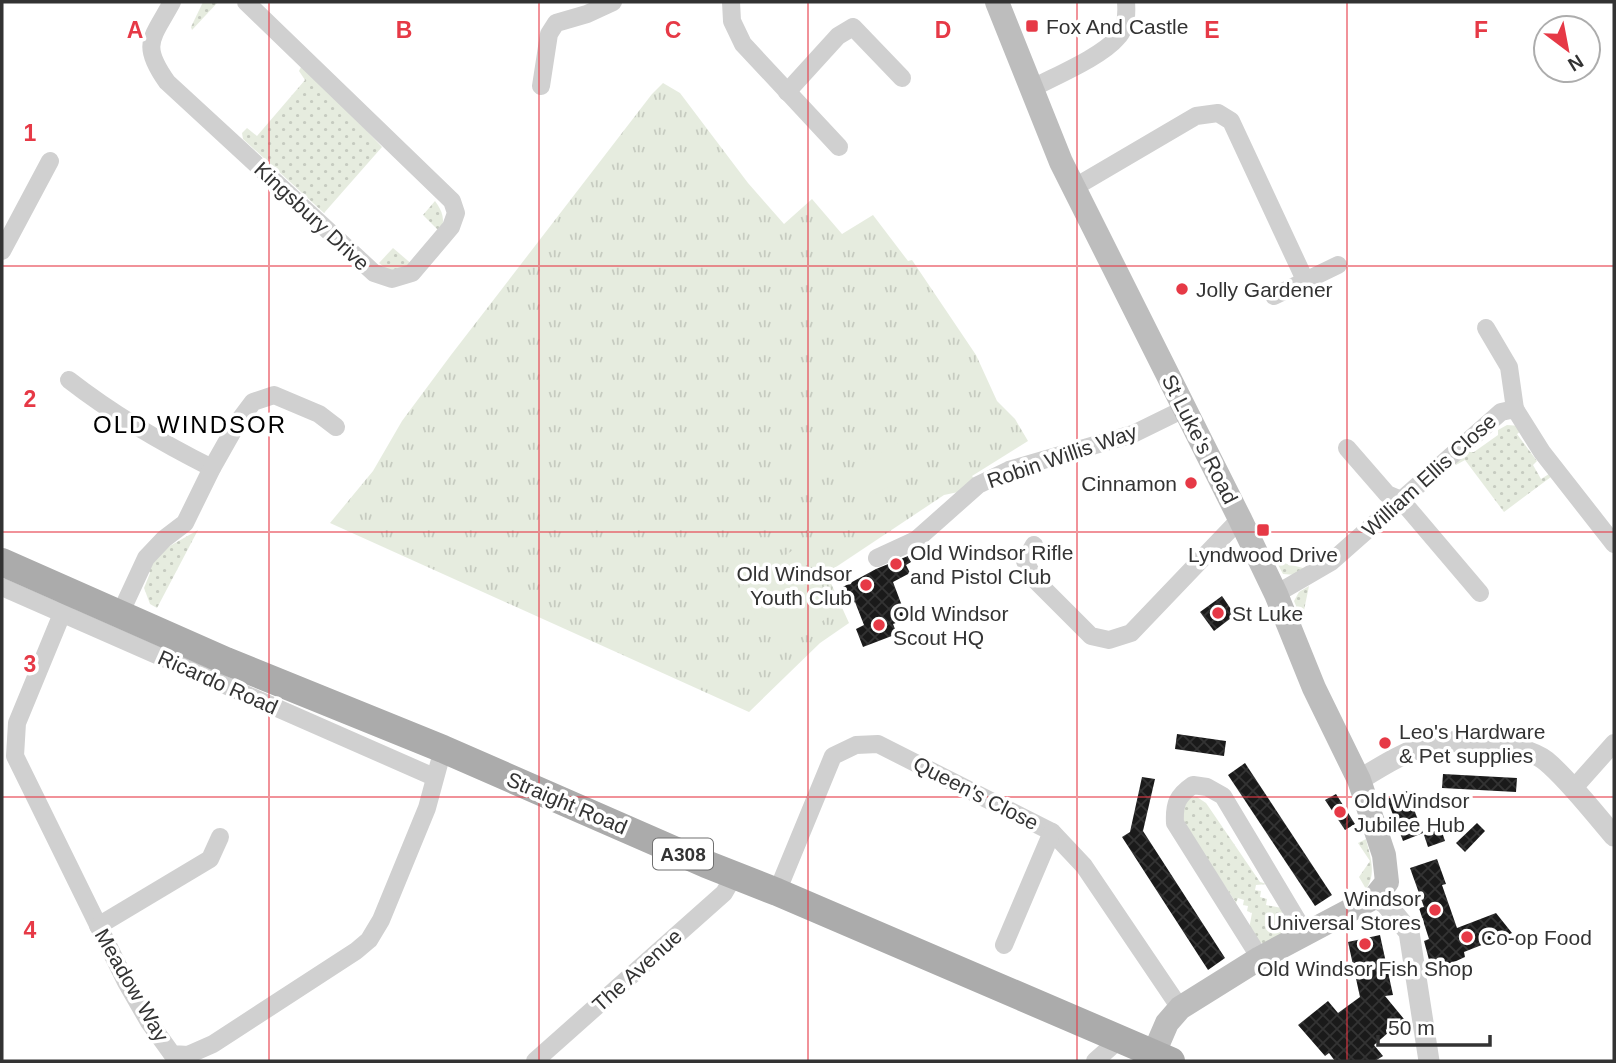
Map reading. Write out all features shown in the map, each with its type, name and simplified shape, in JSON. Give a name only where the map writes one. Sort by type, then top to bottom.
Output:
[{"type":"main road","name":"St Luke's Road","points":[[997,2],[1061,162],[1240,519],[1276,594],[1314,688],[1359,780],[1384,855],[1381,890]]},
{"type":"main road","name":"Straight Road","points":[[2,562],[67,602],[120,614],[226,661],[443,749],[734,876],[778,892],[1162,1057]]},
{"type":"main road","points":[[1162,1057],[1167,1023],[1180,1008],[1260,958],[1381,890]]},
{"type":"street","name":"Kingsbury Drive","points":[[172,2],[151,42],[152,61],[167,82],[374,273],[392,279],[412,273],[451,227],[456,213],[452,201],[246,2]]},
{"type":"street","points":[[541,86],[549,33],[556,23],[587,14],[613,2]]},
{"type":"street","points":[[731,2],[732,21],[743,44],[839,148]]},
{"type":"street","points":[[1031,89],[1100,52],[1119,37],[1127,16],[1126,2]]},
{"type":"street","points":[[787,92],[838,36],[853,27],[902,78]]},
{"type":"street","points":[[1075,187],[1196,116],[1218,113],[1231,121],[1305,279]]},
{"type":"street","points":[[2,251],[50,161]]},
{"type":"street","points":[[1273,296],[1338,265]]},
{"type":"street","points":[[1486,328],[1509,367],[1515,409]]},
{"type":"street","points":[[69,380],[106,409],[212,468]]},
{"type":"street","points":[[120,614],[146,558],[164,539],[185,523],[212,468],[238,422],[253,402],[274,395],[322,406],[336,427]]},
{"type":"street","name":"Robin Willis Way","points":[[877,558],[916,540],[978,485],[1009,470],[1133,434],[1184,409]]},
{"type":"street","name":"William Ellis Close","points":[[1276,594],[1331,562],[1500,412],[1515,409],[1542,452],[1614,544]]},
{"type":"street","points":[[1347,448],[1387,494],[1401,500],[1480,593]]},
{"type":"street","points":[[1034,545],[1025,561],[1035,580],[1091,636],[1109,640],[1131,633],[1240,519]]},
{"type":"street","name":"Ricardo Road","points":[[2,587],[67,602],[434,777]]},
{"type":"street","name":"Meadow Way","points":[[67,602],[17,723],[8,758],[149,1022],[171,1058],[188,1055],[213,1044],[369,940],[381,920],[427,808],[443,749]]},
{"type":"street","points":[[1359,780],[1388,761],[1435,743],[1481,743],[1518,748],[1545,760],[1614,836]]},
{"type":"street","points":[[1573,789],[1614,743]]},
{"type":"street","name":"Queen's Close","points":[[778,892],[833,756],[856,745],[878,744],[1052,832],[1084,866],[1180,1008]]},
{"type":"street","points":[[1260,958],[1175,823],[1174,808],[1179,794],[1193,785],[1207,787],[1223,796],[1305,933]]},
{"type":"street","points":[[1004,945],[1052,832]]},
{"type":"street","points":[[98,926],[210,859],[220,837]]},
{"type":"street","name":"The Avenue","points":[[535,1061],[724,893],[734,876]]},
{"type":"street","points":[[1381,890],[1386,904],[1409,932],[1429,1061]]},
{"type":"street","points":[[1095,1061],[1121,1038]]},
{"type":"green space","points":[[203,2],[218,2],[192,30],[191,27]]},
{"type":"green space","points":[[301,67],[308,68],[382,147],[324,213],[243,139],[242,133],[247,128],[257,136],[305,80],[299,71]]},
{"type":"green space","points":[[663,83],[680,93],[748,183],[784,224],[812,199],[842,234],[873,215],[908,261],[912,260],[976,355],[997,401],[1015,419],[1028,441],[972,476],[978,484],[968,490],[944,495],[833,569],[829,579],[849,623],[820,643],[749,712],[330,523],[373,471],[402,421],[451,355]]},
{"type":"green space","points":[[435,201],[442,216],[441,233],[423,215]]},
{"type":"green space","points":[[393,248],[414,266],[410,271],[388,270],[379,263]]},
{"type":"green space","points":[[1507,425],[1521,426],[1524,429],[1517,434],[1537,461],[1533,465],[1541,479],[1557,469],[1559,471],[1504,512],[1465,460],[1456,465],[1454,461],[1468,452],[1474,452]]},
{"type":"green space","points":[[900,442],[903,443],[917,472],[865,497],[851,474],[852,469]]},
{"type":"green space","points":[[811,449],[823,455],[826,465],[813,474],[798,472],[793,461],[800,452]]},
{"type":"green space","points":[[198,530],[157,608],[150,604],[144,588],[150,573],[148,570],[161,551]]},
{"type":"green space","points":[[793,550],[837,610],[783,651],[736,590]]},
{"type":"green space","points":[[1276,561],[1307,569],[1296,575],[1283,574]]},
{"type":"green space","points":[[1309,586],[1302,620],[1294,601],[1299,592]]},
{"type":"green space","points":[[1197,797],[1206,803],[1260,882],[1267,884],[1256,885],[1255,890],[1261,891],[1260,897],[1267,899],[1266,905],[1282,908],[1290,922],[1289,929],[1267,945],[1259,942],[1249,929],[1252,913],[1247,911],[1248,906],[1243,905],[1244,900],[1238,898],[1234,908],[1235,901],[1181,821],[1181,804]]},
{"type":"green space","points":[[1366,839],[1372,871],[1366,889],[1359,877],[1370,861],[1358,843]]},
{"type":"building","points":[[908,556],[911,562],[906,565],[910,573],[893,582],[907,619],[893,624],[897,634],[863,647],[856,629],[864,625],[855,602],[850,605],[841,588]]},
{"type":"building","name":"St Luke","points":[[1222,596],[1235,615],[1214,631],[1200,612]]},
{"type":"building","points":[[1177,734],[1226,741],[1224,756],[1175,749]]},
{"type":"building","points":[[1245,763],[1332,895],[1315,906],[1228,775]]},
{"type":"building","points":[[1443,774],[1517,778],[1516,792],[1442,788]]},
{"type":"building","points":[[1142,777],[1155,779],[1143,831],[1225,958],[1208,970],[1122,837],[1130,832]]},
{"type":"building","points":[[1407,791],[1423,833],[1403,841],[1387,799]]},
{"type":"building","name":"Old Windsor Jubilee Hub","points":[[1336,794],[1355,824],[1345,830],[1325,800]]},
{"type":"building","points":[[1477,823],[1485,831],[1465,852],[1456,843]]},
{"type":"building","points":[[1441,829],[1445,841],[1428,847],[1424,835]]},
{"type":"building","points":[[1437,859],[1446,884],[1442,885],[1457,928],[1496,913],[1512,933],[1464,952],[1465,957],[1454,962],[1456,967],[1433,975],[1424,941],[1429,939],[1419,908],[1424,907],[1410,868]]},
{"type":"building","points":[[1380,935],[1393,995],[1385,996],[1404,1019],[1374,1045],[1383,1056],[1375,1061],[1335,1061],[1329,1053],[1325,1056],[1298,1025],[1328,1001],[1338,1013],[1360,997],[1348,942]]},
{"type":"place","name":"Fox And Castle","points":[[1032,26]]},
{"type":"place","name":"Jolly Gardener","points":[[1182,289]]},
{"type":"place","name":"Cinnamon","points":[[1191,483]]},
{"type":"place","name":"Lyndwood Drive","points":[[1263,530]]},
{"type":"place","name":"Old Windsor Rifle and Pistol Club","points":[[896,564]]},
{"type":"place","name":"Old Windsor Youth Club","points":[[866,585]]},
{"type":"place","name":"St Luke","points":[[1218,613]]},
{"type":"place","name":"Old Windsor Scout HQ","points":[[879,625]]},
{"type":"place","name":"Leo's Hardware & Pet supplies","points":[[1385,743]]},
{"type":"place","name":"Old Windsor Jubilee Hub","points":[[1340,812]]},
{"type":"place","name":"Windsor Universal Stores","points":[[1435,910]]},
{"type":"place","name":"Co-op Food","points":[[1467,937]]},
{"type":"place","name":"Old Windsor Fish Shop","points":[[1365,944]]},
{"type":"district","name":"OLD WINDSOR","points":[[190,424]]}]
